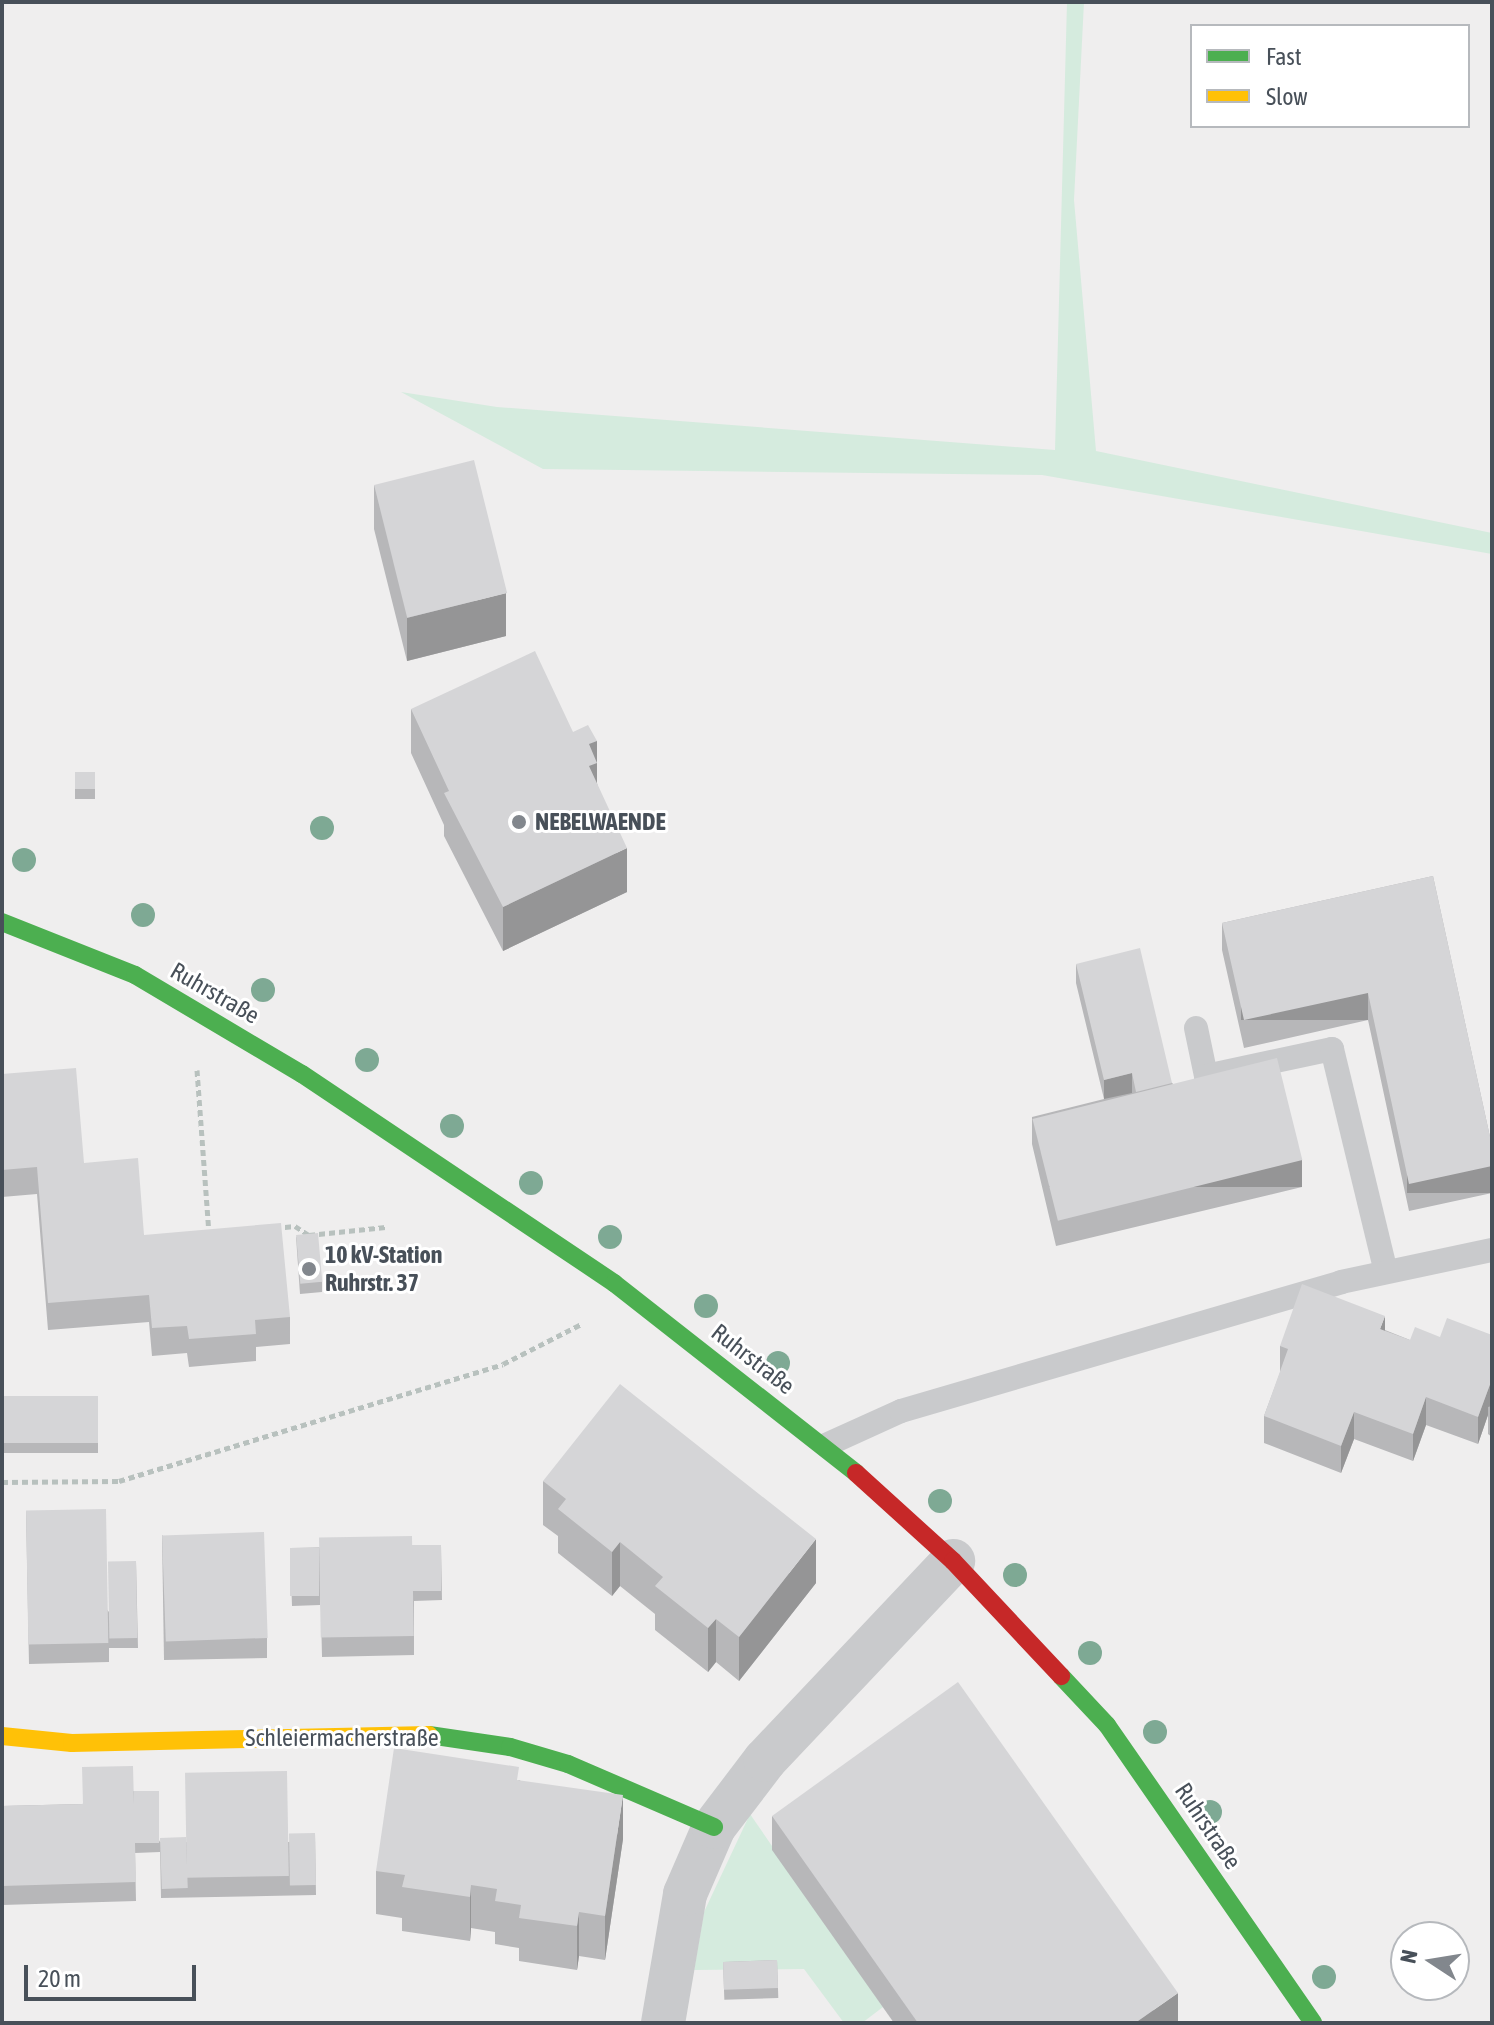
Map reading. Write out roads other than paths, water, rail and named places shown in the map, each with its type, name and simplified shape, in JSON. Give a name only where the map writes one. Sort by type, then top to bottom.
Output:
[{"type":"street","name":"Ruhrstraße","points":[[2,922],[60,941],[192,1005],[614,1283],[826,1445],[953,1561],[1107,1725],[1313,2023]]},
{"type":"street","points":[[663,2023],[685,1894],[714,1827],[765,1760],[953,1561]]},
{"type":"street","name":"Schleiermacherstraße","points":[[2,1736],[72,1743],[432,1735],[510,1747],[568,1764],[633,1788],[714,1827]]},
{"type":"lane","points":[[1196,1028],[1206,1076],[1332,1049],[1386,1272]]},
{"type":"lane","points":[[826,1445],[901,1411],[1386,1272],[1492,1250]]},
{"type":"place","name":"NEBELWAENDE","points":[[519,822]]},
{"type":"place","name":"10 kV-Station Ruhrstr. 37","points":[[309,1269]]}]
